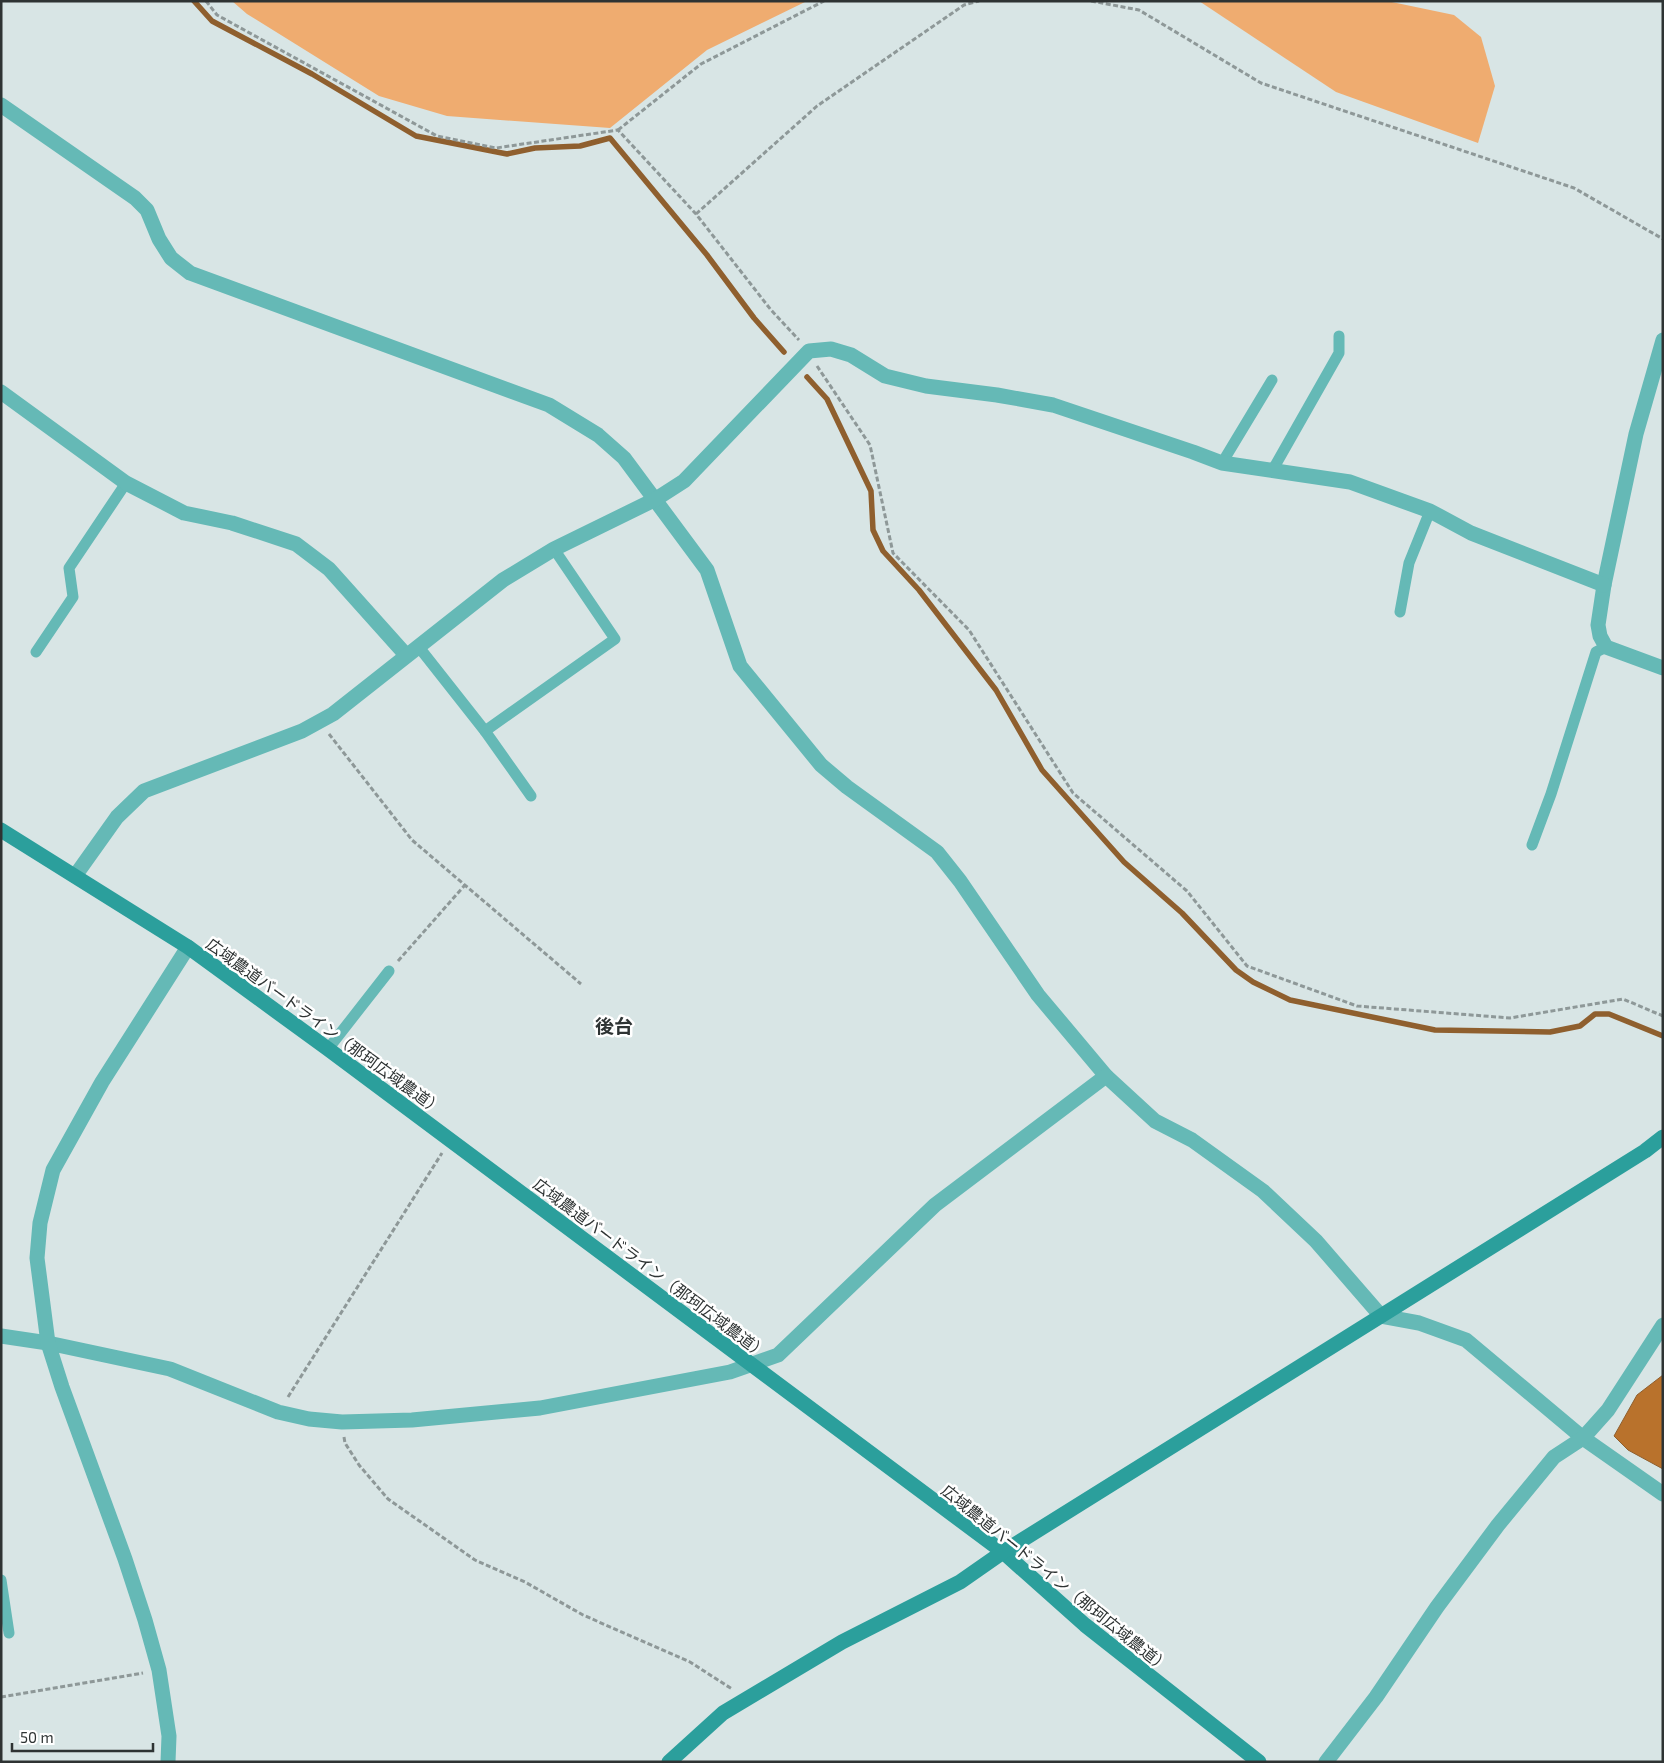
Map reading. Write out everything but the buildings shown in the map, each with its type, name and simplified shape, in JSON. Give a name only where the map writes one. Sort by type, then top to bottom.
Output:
[{"type":"street","points":[[1,105],[135,198],[146,210],[159,239],[171,258],[190,273],[549,405],[598,435],[624,458],[707,570],[740,666],[821,765],[847,787],[937,852],[960,880],[1038,994],[1106,1076],[1155,1121],[1192,1140],[1263,1190],[1316,1241],[1381,1316],[1419,1323],[1466,1340],[1583,1438],[1663,1494]]},
{"type":"street","points":[[1663,340],[1636,434],[1604,585],[1598,625],[1600,636],[1606,647],[1663,668]]},
{"type":"street","points":[[75,876],[117,817],[144,791],[302,731],[333,714],[503,580],[554,549],[656,499],[684,481],[809,351],[831,349],[851,355],[885,376],[926,386],[997,395],[1053,405],[1222,463],[1350,482],[1430,512],[1471,533],[1604,585]]},
{"type":"street","points":[[1,392],[126,483],[184,513],[232,523],[296,544],[329,569],[412,650]]},
{"type":"street","name":"広域農道バードライン（那珂広域農道）","points":[[1,830],[188,947],[451,1140],[1002,1552],[1085,1625],[1259,1762]]},
{"type":"street","points":[[168,1762],[169,1736],[159,1670],[125,1559],[62,1387],[48,1343],[37,1258],[40,1223],[53,1170],[102,1082],[188,947]]},
{"type":"street","points":[[1,1336],[48,1343],[170,1369],[278,1412],[309,1419],[342,1422],[412,1420],[540,1408],[730,1372],[778,1356],[935,1205],[1106,1076]]},
{"type":"street","points":[[669,1762],[723,1713],[842,1642],[960,1582],[1002,1552],[1637,1156],[1663,1137]]},
{"type":"street","points":[[1326,1762],[1376,1697],[1437,1607],[1498,1526],[1554,1457],[1583,1438],[1608,1410],[1663,1325]]},
{"type":"lane","points":[[1272,471],[1339,353],[1339,336]]},
{"type":"lane","points":[[1222,463],[1272,380]]},
{"type":"lane","points":[[36,652],[72,597],[69,568],[126,483]]},
{"type":"lane","points":[[1400,612],[1409,563],[1430,512]]},
{"type":"lane","points":[[485,731],[615,639],[554,549]]},
{"type":"lane","points":[[1532,845],[1551,794],[1596,652],[1606,647]]},
{"type":"lane","points":[[412,650],[485,731],[531,796]]},
{"type":"lane","points":[[328,1049],[389,971]]},
{"type":"lane","points":[[1,1580],[9,1633]]},
{"type":"path","points":[[206,1],[217,15],[436,136],[496,148],[618,130],[701,64],[824,1]]},
{"type":"path","points":[[696,214],[817,106],[964,5],[979,1]]},
{"type":"path","points":[[1091,1],[1138,10],[1261,84],[1574,188],[1663,240]]},
{"type":"path","points":[[618,130],[696,214],[771,310],[809,351]]},
{"type":"path","points":[[817,366],[870,445],[892,553],[968,630],[1073,793],[1187,891],[1246,966],[1357,1006],[1510,1018],[1623,998],[1663,1016]]},
{"type":"path","points":[[319,721],[412,840],[581,984]]},
{"type":"path","points":[[389,971],[465,885]]},
{"type":"path","points":[[278,1412],[451,1140]]},
{"type":"path","points":[[342,1422],[345,1444],[359,1465],[388,1499],[475,1560],[525,1582],[583,1614],[690,1662],[729,1685],[745,1700]]},
{"type":"path","points":[[1,1697],[159,1670]]},
{"type":"shaded area","points":[[232,1],[805,2],[707,50],[610,128],[447,116],[379,96],[247,14]]},
{"type":"shaded area","points":[[1199,1],[1387,1],[1454,15],[1481,37],[1495,86],[1478,143],[1336,92]]},
{"type":"shaded area","points":[[1663,1375],[1663,1469],[1628,1450],[1614,1436],[1637,1395]]},
{"type":"waterway","points":[[194,1],[212,21],[312,74],[416,136],[507,154],[535,148],[580,146],[610,138],[707,255],[754,318],[784,352]]},
{"type":"waterway","points":[[807,377],[827,399],[871,491],[873,530],[883,551],[919,590],[996,690],[1042,770],[1124,862],[1182,913],[1236,970],[1253,982],[1290,1000],[1435,1030],[1550,1032],[1580,1026],[1595,1014],[1609,1014],[1663,1036]]},
{"type":"district","name":"後台","points":[[614,1025]]}]
